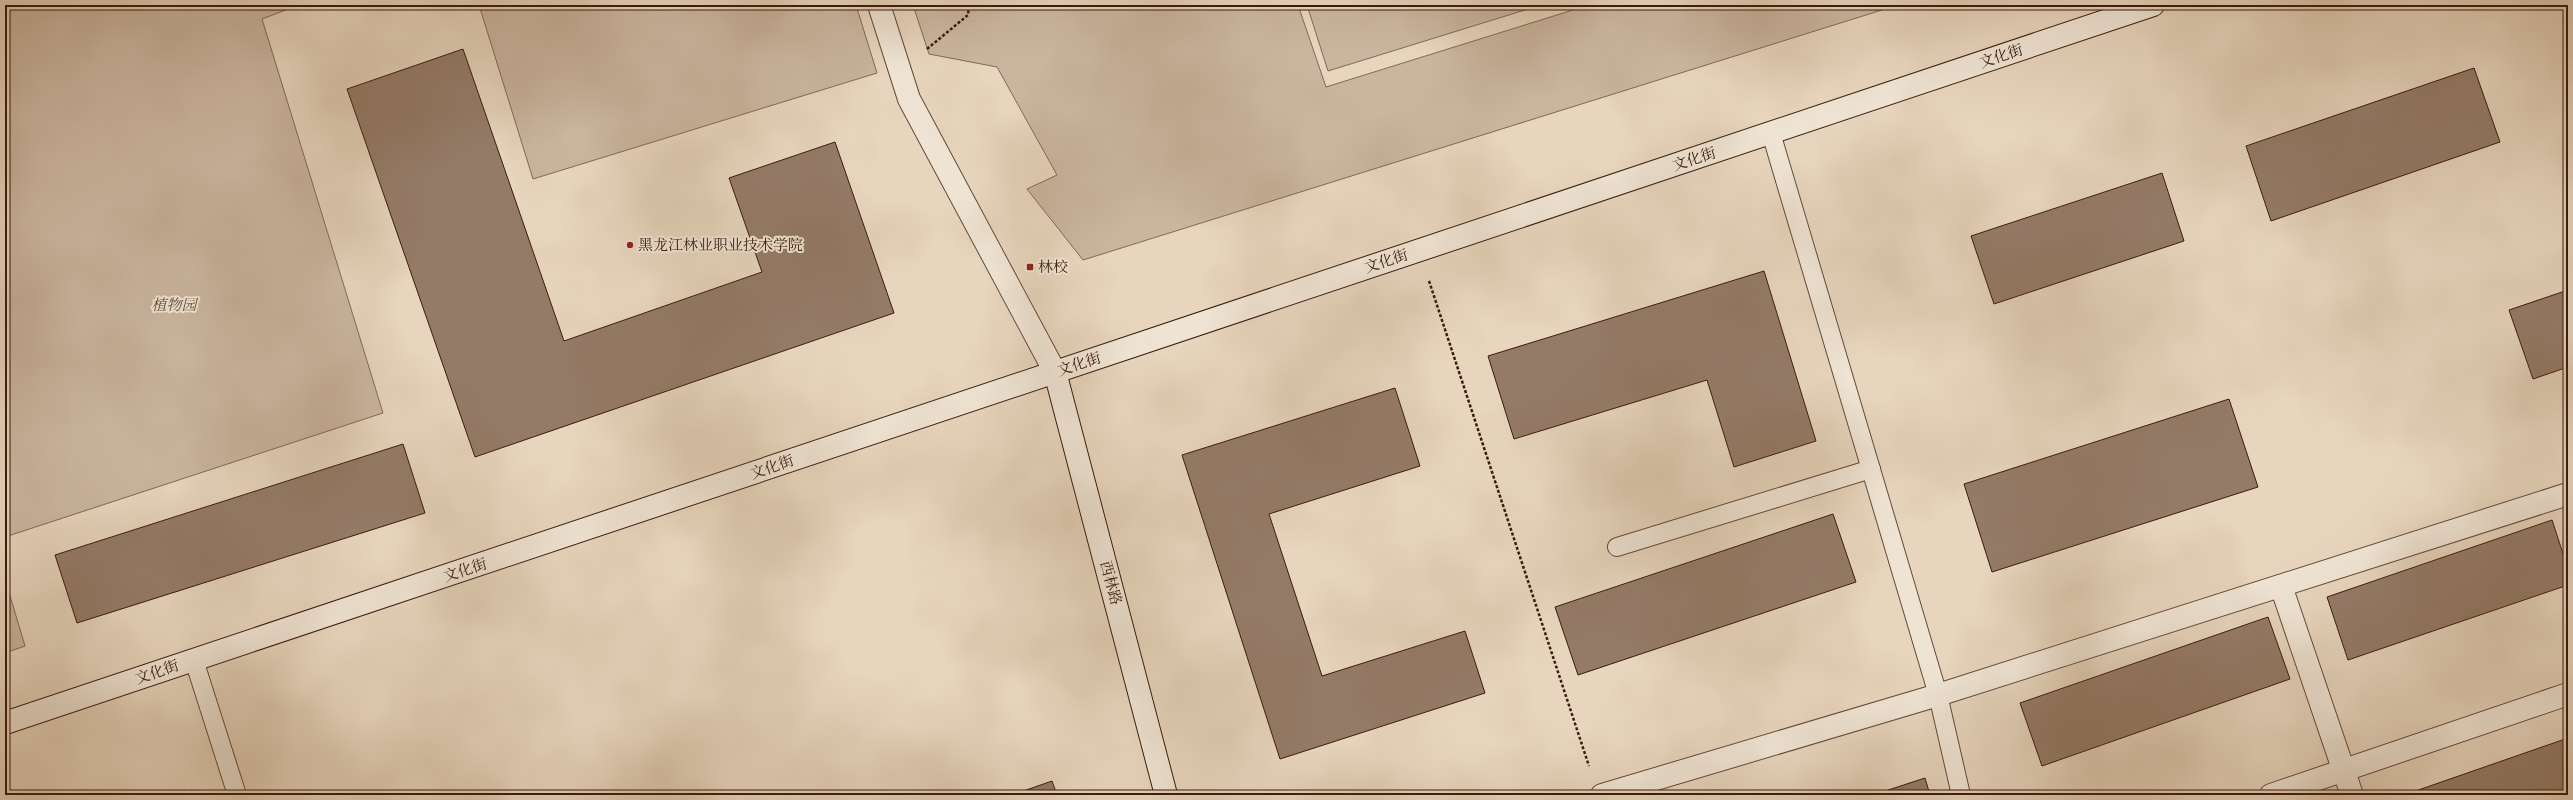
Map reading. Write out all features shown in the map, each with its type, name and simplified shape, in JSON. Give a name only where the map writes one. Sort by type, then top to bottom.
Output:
[{"type":"street","name":"西林路","points":[[879,5],[909,99],[1055,372],[1166,795]]},
{"type":"street","name":"文化街","points":[[5,724],[2153,5]]},
{"type":"street","points":[[1602,795],[1938,695],[2568,494]]},
{"type":"street","points":[[2281,586],[2352,795]]},
{"type":"street","points":[[2272,795],[2568,694]]},
{"type":"lane","points":[[1771,133],[1938,695],[1961,795]]},
{"type":"lane","points":[[1617,547],[1871,469]]},
{"type":"lane","points":[[194,660],[237,795]]},
{"type":"path","points":[[900,71],[968,15],[969,5]]},
{"type":"path","points":[[1419,250],[1590,768]]},
{"type":"green space","name":"植物园","points":[[5,5],[299,5],[262,19],[383,413],[5,537]]},
{"type":"green space","points":[[479,5],[856,5],[877,73],[533,179]]},
{"type":"green space","points":[[913,5],[1298,5],[1326,87],[1589,5],[1898,5],[1083,260],[1027,189],[1057,175],[997,67],[929,54]]},
{"type":"green space","points":[[1307,5],[1541,5],[1328,71]]},
{"type":"green space","points":[[5,579],[25,646],[5,653]]},
{"type":"building","points":[[463,49],[564,341],[762,272],[729,178],[835,142],[894,313],[475,457],[347,89]]},
{"type":"building","points":[[2474,68],[2500,142],[2271,221],[2246,146]]},
{"type":"building","points":[[2162,173],[2184,241],[1994,304],[1971,236]]},
{"type":"building","points":[[1764,271],[1816,441],[1734,467],[1707,380],[1514,439],[1488,356]]},
{"type":"building","points":[[2568,290],[2568,367],[2533,379],[2509,310]]},
{"type":"building","points":[[1395,388],[1420,466],[1269,514],[1322,676],[1465,631],[1485,693],[1280,759],[1182,455]]},
{"type":"building","points":[[2229,399],[2258,487],[1992,572],[1964,484]]},
{"type":"building","points":[[403,444],[425,513],[77,623],[55,555]]},
{"type":"building","points":[[1833,514],[1856,582],[1578,675],[1555,607]]},
{"type":"building","points":[[2552,520],[2568,569],[2568,585],[2348,660],[2327,597]]},
{"type":"building","points":[[2268,617],[2290,679],[2042,766],[2020,703]]},
{"type":"building","points":[[2568,738],[2568,795],[2404,795]]},
{"type":"building","points":[[1925,778],[1930,795],[1873,795]]},
{"type":"building","points":[[1052,781],[1057,795],[1012,795]]},
{"type":"building","points":[[192,790],[194,795],[176,795]]},
{"type":"place","name":"黑龙江林业职业技术学院","points":[[630,245]]},
{"type":"place","name":"林校","points":[[1030,267]]}]
